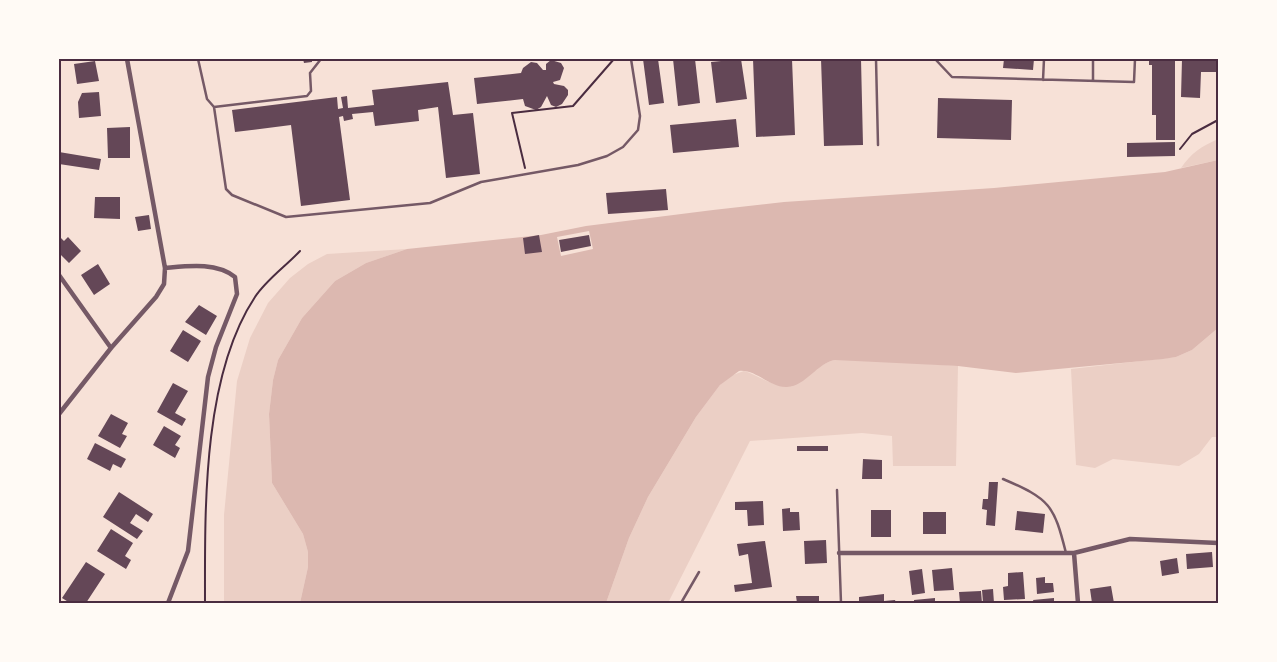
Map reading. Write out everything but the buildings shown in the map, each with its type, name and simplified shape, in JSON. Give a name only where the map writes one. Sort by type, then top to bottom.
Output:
[{"type":"street","points":[[59,414],[111,348],[156,297],[164,284],[165,268],[127,59]]},
{"type":"street","points":[[165,268],[188,266],[217,268],[235,277],[237,284],[237,294],[216,347],[208,377],[188,550],[168,603]]},
{"type":"street","points":[[59,274],[111,348]]},
{"type":"street","points":[[839,553],[1074,553],[1130,539],[1218,543]]},
{"type":"street","points":[[1074,553],[1078,603]]},
{"type":"lane","points":[[198,59],[207,99],[214,107],[226,189],[232,195],[286,217],[430,203],[481,182],[578,165],[607,156],[623,147],[638,130],[640,116],[631,59]]},
{"type":"lane","points":[[214,107],[307,96],[311,91],[310,72],[321,59]]},
{"type":"lane","points":[[876,59],[878,145]]},
{"type":"lane","points":[[935,59],[952,78],[1134,82],[1135,59]]},
{"type":"lane","points":[[1043,80],[1044,59]]},
{"type":"lane","points":[[1093,59],[1093,81]]},
{"type":"lane","points":[[1003,479],[1030,490],[1048,505],[1057,518],[1066,553]]},
{"type":"lane","points":[[836,490],[841,603]]},
{"type":"lane","points":[[681,603],[699,572]]},
{"type":"path","points":[[526,174],[512,113],[573,106],[614,59]]},
{"type":"path","points":[[1180,149],[1192,134],[1218,120]]},
{"type":"path","points":[[205,603],[206,508],[215,406],[226,360],[239,326],[256,296],[300,251]]},
{"type":"shaded area","points":[[1218,139],[1218,160],[1181,168],[1197,150]]},
{"type":"shaded area","points":[[1218,160],[1218,328],[1192,350],[1176,357],[1163,359],[1016,373],[958,366],[835,360],[823,365],[800,383],[787,387],[775,385],[745,371],[739,371],[720,385],[696,417],[648,497],[629,538],[606,603],[300,603],[308,567],[308,552],[303,534],[272,483],[269,414],[273,380],[278,360],[302,318],[335,281],[366,263],[407,249],[541,235],[586,226],[713,210],[784,202],[994,188],[1165,172]]},
{"type":"shaded area","points":[[407,249],[366,263],[335,281],[302,318],[278,360],[273,380],[269,414],[272,483],[303,534],[308,552],[308,567],[300,603],[224,603],[224,515],[237,381],[250,338],[268,303],[290,278],[308,264],[327,254]]},
{"type":"shaded area","points":[[1218,328],[1218,437],[1212,437],[1199,454],[1179,466],[1113,459],[1095,468],[1076,465],[1071,369],[1176,357],[1192,350]]},
{"type":"shaded area","points":[[835,360],[866,360],[958,366],[956,466],[893,466],[892,436],[862,433],[750,441],[668,603],[606,603],[629,538],[648,497],[696,417],[720,385],[730,376],[744,371],[776,384],[788,385],[802,379],[828,362]]},
{"type":"pier","points":[[589,231],[593,249],[561,256],[557,237]]}]
